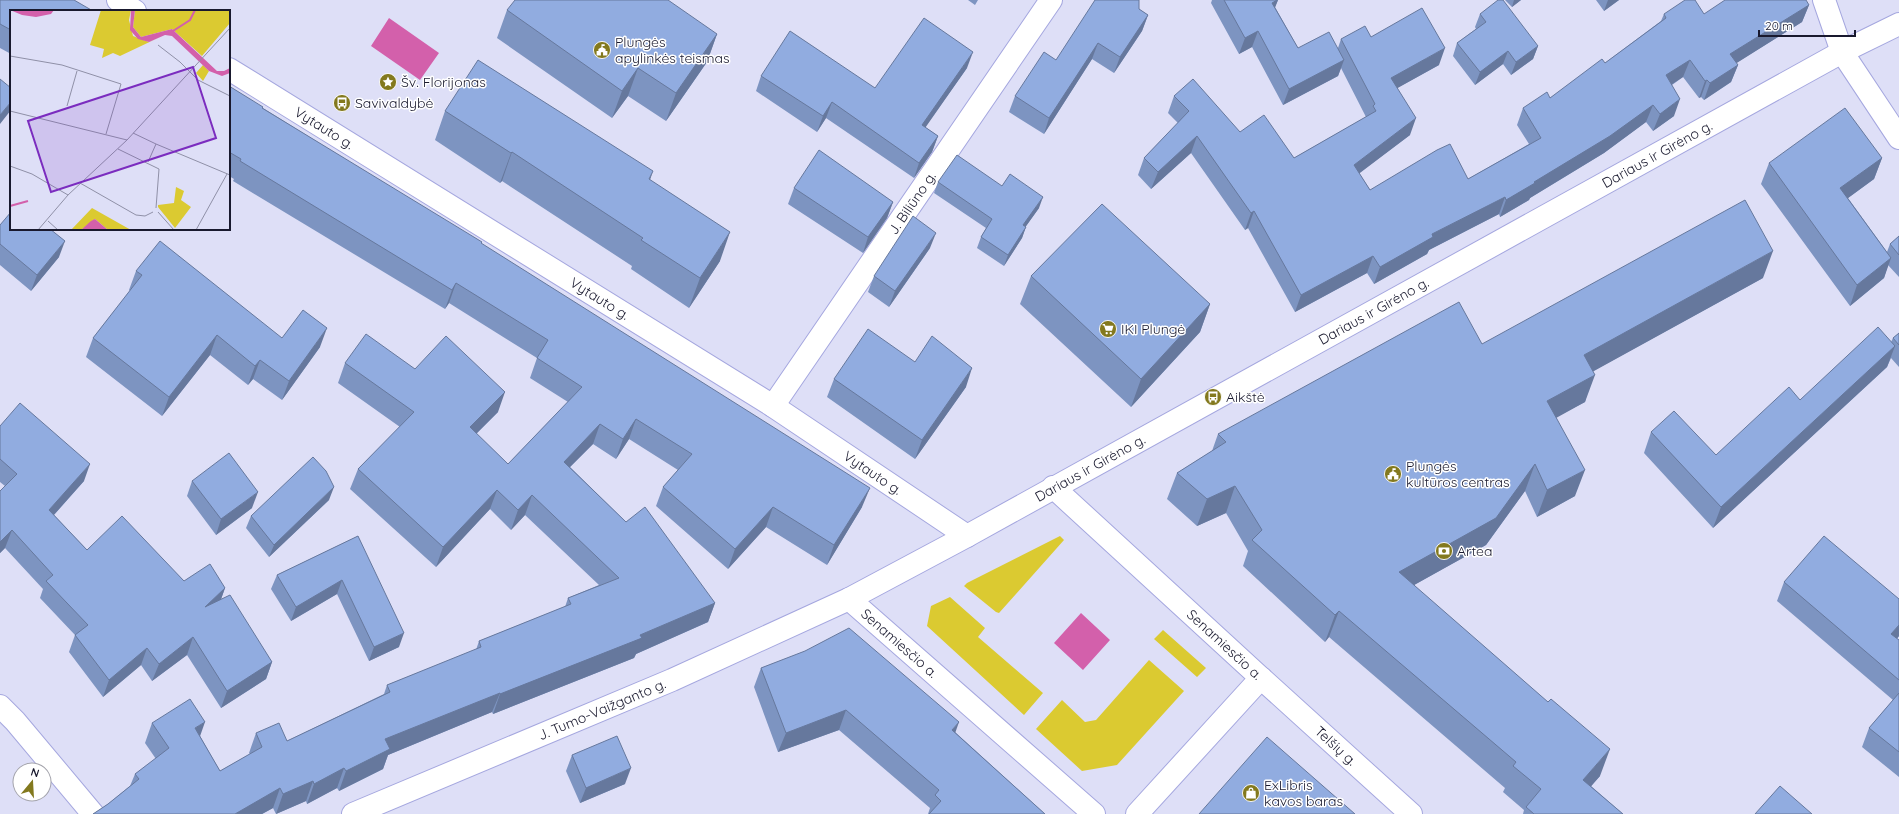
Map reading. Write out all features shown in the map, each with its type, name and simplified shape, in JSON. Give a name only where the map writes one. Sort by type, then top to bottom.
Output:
[{"type":"main road","points":[[118,0],[133,10]]},
{"type":"main road","name":"J. Biliūno g.","points":[[773,406],[1051,0]]},
{"type":"main road","points":[[1824,0],[1842,52],[1899,138]]},
{"type":"main road","name":"Dariaus ir Girėno g.","points":[[849,599],[967,536],[1053,487],[1842,52],[1899,24]]},
{"type":"main road","name":"Vytauto g.","points":[[230,70],[773,406],[967,536]]},
{"type":"main road","name":"Senamiesčio a.","points":[[1053,487],[1261,678],[1138,814]]},
{"type":"main road","name":"Senamiesčio a.","points":[[849,599],[1094,814]]},
{"type":"main road","name":"J. Tumo-Vaižganto g.","points":[[353,814],[672,680],[849,599]]},
{"type":"main road","name":"Telšių g.","points":[[1261,678],[1410,814]]},
{"type":"main road","points":[[0,706],[15,721],[93,814]]},
{"type":"shaded area","points":[[389,18],[439,53],[420,80],[371,46]]},
{"type":"shaded area","points":[[1060,536],[1064,540],[999,613],[964,586],[967,583]]},
{"type":"shaded area","points":[[950,597],[985,628],[978,637],[1043,693],[1024,715],[927,626],[931,606]]},
{"type":"shaded area","points":[[1081,613],[1110,640],[1083,670],[1054,643]]},
{"type":"shaded area","points":[[1163,630],[1206,668],[1197,677],[1154,639]]},
{"type":"shaded area","points":[[1149,660],[1184,691],[1117,765],[1082,771],[1036,729],[1062,700],[1085,722],[1096,720]]},
{"type":"building","points":[[0,0],[74,0],[91,10],[10,10],[10,29],[0,24]]},
{"type":"building","name":"Plungės apylinkės teismas","points":[[515,0],[668,0],[717,34],[676,93],[638,68],[622,91],[507,10]]},
{"type":"building","points":[[1095,0],[1139,0],[1139,9],[1148,15],[1120,57],[1098,43],[1049,118],[1015,96],[1044,52],[1056,60]]},
{"type":"building","points":[[1224,0],[1277,0],[1272,3],[1298,48],[1329,32],[1344,60],[1289,89],[1258,31],[1245,38]]},
{"type":"building","points":[[1498,0],[1503,0],[1538,46],[1516,62],[1508,51],[1480,72],[1457,43],[1486,22],[1480,14]]},
{"type":"building","points":[[1685,0],[1695,0],[1704,14],[1725,0],[1806,0],[1809,5],[1730,54],[1738,65],[1710,83],[1707,80],[1705,81],[1690,60],[1666,75],[1680,99],[1660,114],[1653,105],[1610,136],[1506,200],[1505,197],[1432,234],[1433,237],[1380,267],[1373,256],[1301,295],[1254,211],[1251,213],[1197,136],[1158,172],[1144,158],[1189,111],[1174,96],[1193,79],[1240,132],[1264,115],[1294,158],[1376,111],[1373,106],[1375,104],[1341,39],[1365,26],[1371,37],[1422,8],[1445,48],[1391,78],[1416,118],[1354,165],[1370,190],[1437,150],[1450,144],[1468,179],[1541,138],[1523,108],[1547,92],[1550,98],[1602,59],[1605,63],[1666,18],[1664,14]]},
{"type":"building","points":[[924,18],[973,52],[922,125],[938,136],[919,163],[832,102],[823,116],[761,76],[790,31],[875,88]]},
{"type":"building","points":[[478,60],[653,171],[649,179],[730,232],[700,278],[641,240],[643,238],[512,152],[511,153],[445,111]]},
{"type":"building","points":[[0,79],[10,87],[10,103],[0,115]]},
{"type":"building","points":[[230,87],[263,107],[262,108],[482,242],[481,243],[870,488],[834,545],[773,507],[735,549],[663,487],[692,454],[636,419],[623,439],[600,424],[564,462],[626,522],[645,507],[715,603],[640,635],[642,638],[385,739],[390,749],[346,771],[344,768],[314,784],[313,781],[283,794],[280,788],[235,814],[93,814],[139,779],[135,774],[169,748],[152,723],[190,699],[205,722],[195,728],[220,771],[262,747],[256,733],[279,723],[287,741],[390,692],[387,685],[481,647],[479,641],[571,604],[568,598],[619,578],[532,495],[518,510],[497,490],[443,547],[358,469],[414,412],[345,363],[366,334],[415,369],[446,336],[505,392],[470,427],[508,464],[582,387],[537,358],[548,340],[456,283],[452,290],[240,161],[241,159],[230,153]]},
{"type":"building","points":[[1845,108],[1882,158],[1840,188],[1891,258],[1857,285],[1769,163]]},
{"type":"building","points":[[819,150],[893,202],[868,237],[794,188]]},
{"type":"building","points":[[957,155],[1002,186],[1010,174],[1043,197],[1023,225],[1026,227],[1008,255],[981,237],[992,219],[938,182]]},
{"type":"building","points":[[1745,200],[1773,251],[1584,355],[1595,375],[1547,401],[1585,470],[1547,490],[1535,464],[1496,518],[1399,572],[1548,702],[1551,699],[1610,749],[1583,780],[1623,814],[1534,814],[1526,807],[1541,789],[1513,766],[1516,762],[1339,611],[1335,615],[1252,540],[1262,530],[1235,486],[1207,499],[1177,473],[1226,442],[1218,434],[1459,302],[1482,344]]},
{"type":"building","points":[[1102,204],[1210,304],[1141,379],[1031,276]]},
{"type":"building","points":[[10,213],[10,230],[51,230],[65,241],[37,275],[0,244],[0,225]]},
{"type":"building","points":[[913,216],[936,233],[895,291],[874,276]]},
{"type":"building","points":[[1899,236],[1899,255],[1890,244]]},
{"type":"building","points":[[160,241],[282,338],[303,310],[327,328],[289,381],[260,360],[255,366],[217,335],[169,397],[93,338],[142,275],[136,271]]},
{"type":"building","points":[[1878,327],[1895,346],[1721,507],[1651,432],[1674,411],[1716,455],[1789,387],[1800,400]]},
{"type":"building","points":[[868,329],[915,362],[932,336],[972,368],[922,440],[834,379]]},
{"type":"building","points":[[1899,333],[1899,345],[1893,338]]},
{"type":"building","points":[[20,403],[90,464],[49,510],[87,550],[122,516],[184,581],[210,564],[225,588],[205,607],[230,595],[272,662],[227,691],[193,637],[159,664],[147,648],[109,680],[75,635],[88,625],[46,581],[53,575],[12,530],[0,542],[0,491],[17,474],[0,459],[0,426]]},
{"type":"building","points":[[229,453],[258,492],[221,519],[192,481]]},
{"type":"building","points":[[313,457],[326,471],[334,487],[274,545],[251,516]]},
{"type":"building","points":[[358,536],[404,633],[374,647],[342,580],[296,607],[277,575]]},
{"type":"building","points":[[1824,536],[1899,599],[1899,625],[1891,634],[1899,640],[1899,680],[1784,582]]},
{"type":"building","points":[[849,628],[959,722],[952,730],[1045,814],[929,814],[941,801],[935,795],[939,790],[846,710],[786,733],[761,668],[805,651]]},
{"type":"building","points":[[1899,693],[1899,752],[1869,728]]},
{"type":"building","points":[[617,736],[631,768],[586,788],[572,755]]},
{"type":"building","points":[[1267,737],[1355,814],[1199,814]]},
{"type":"building","points":[[1780,786],[1812,814],[1755,814]]},
{"type":"place","name":"Plungės apylinkės teismas","points":[[602,50]]},
{"type":"place","name":"Šv. Florijonas","points":[[388,82]]},
{"type":"place","name":"Savivaldybė","points":[[342,103]]},
{"type":"place","name":"IKI Plungė","points":[[1108,329]]},
{"type":"place","name":"Aikštė","points":[[1213,397]]},
{"type":"place","name":"Plungės kultūros centras","points":[[1393,474]]},
{"type":"place","name":"Artea","points":[[1444,551]]},
{"type":"place","name":"ExLibris kavos baras","points":[[1251,793]]}]
